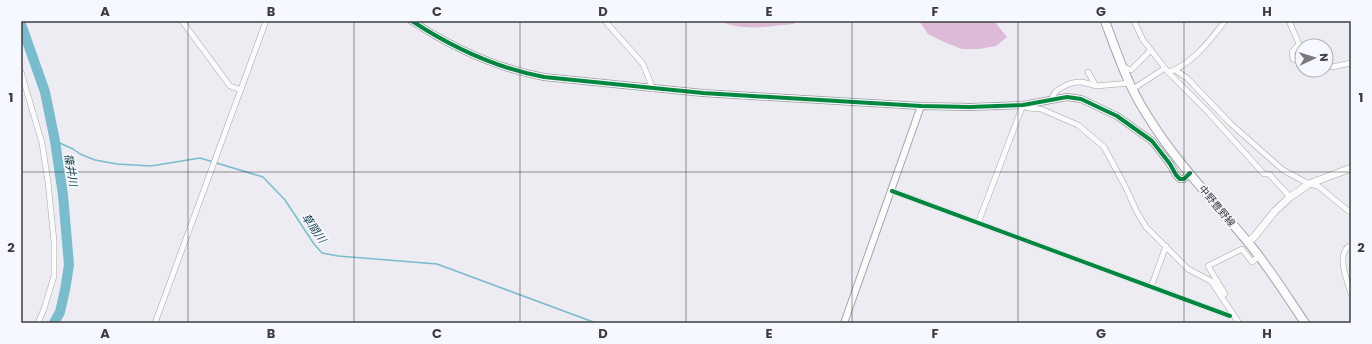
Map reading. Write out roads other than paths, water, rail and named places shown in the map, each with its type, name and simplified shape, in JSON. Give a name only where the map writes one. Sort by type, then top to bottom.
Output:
[{"type":"main road","name":"中野豊野線","points":[[1105,21],[1131,86],[1146,115],[1164,141],[1259,256],[1305,323]]},
{"type":"main road","points":[[1248,242],[1254,238],[1275,212],[1290,198],[1309,184],[1351,168]]},
{"type":"street","points":[[182,21],[230,86],[241,90]]},
{"type":"street","points":[[155,323],[266,21]]},
{"type":"street","points":[[412,21],[434,36],[458,49],[493,64],[544,77],[653,89],[740,96],[921,106],[970,107],[1023,105],[1067,97],[1081,99],[1117,116],[1152,142],[1180,179],[1184,179],[1190,173]]},
{"type":"street","points":[[605,21],[644,64],[653,89]]},
{"type":"street","points":[[1134,21],[1143,40],[1166,70],[1220,125],[1264,174],[1269,174],[1290,198]]},
{"type":"street","points":[[1175,70],[1199,52],[1225,21]]},
{"type":"street","points":[[1292,21],[1290,23],[1296,38]]},
{"type":"street","points":[[1123,67],[1131,70],[1151,50]]},
{"type":"street","points":[[1294,50],[1292,52],[1294,59]]},
{"type":"street","points":[[1334,67],[1351,63]]},
{"type":"street","points":[[1052,99],[1052,96],[1059,90],[1072,83],[1081,82],[1096,86],[1131,86],[1166,70],[1175,70],[1187,78],[1231,124],[1284,170],[1309,184],[1318,186],[1351,214]]},
{"type":"street","points":[[21,72],[42,143],[48,182],[54,241],[54,276],[38,323]]},
{"type":"street","points":[[1088,72],[1096,86]]},
{"type":"street","points":[[978,223],[1023,105]]},
{"type":"street","points":[[1023,105],[1027,108],[1041,109],[1078,125],[1104,147],[1146,227],[1188,269],[1211,281],[1222,296],[1230,314],[1239,323]]},
{"type":"street","points":[[844,323],[921,106]]},
{"type":"street","points":[[892,191],[1151,287],[1230,314]]},
{"type":"street","points":[[1351,245],[1346,249],[1343,268],[1351,294]]},
{"type":"street","points":[[1151,287],[1166,246]]},
{"type":"street","points":[[1222,296],[1225,294],[1208,266],[1242,249],[1252,262],[1259,256]]},
{"type":"street","points":[[1227,323],[1230,314]]},
{"type":"waterway","name":"篠井川","points":[[21,24],[45,92],[55,141],[63,195],[69,265],[60,312],[54,323]]},
{"type":"waterway","name":"草間川","points":[[55,141],[95,160],[117,164],[151,166],[200,158],[263,177],[285,200],[314,244],[322,253],[338,256],[437,264],[596,323]]}]
